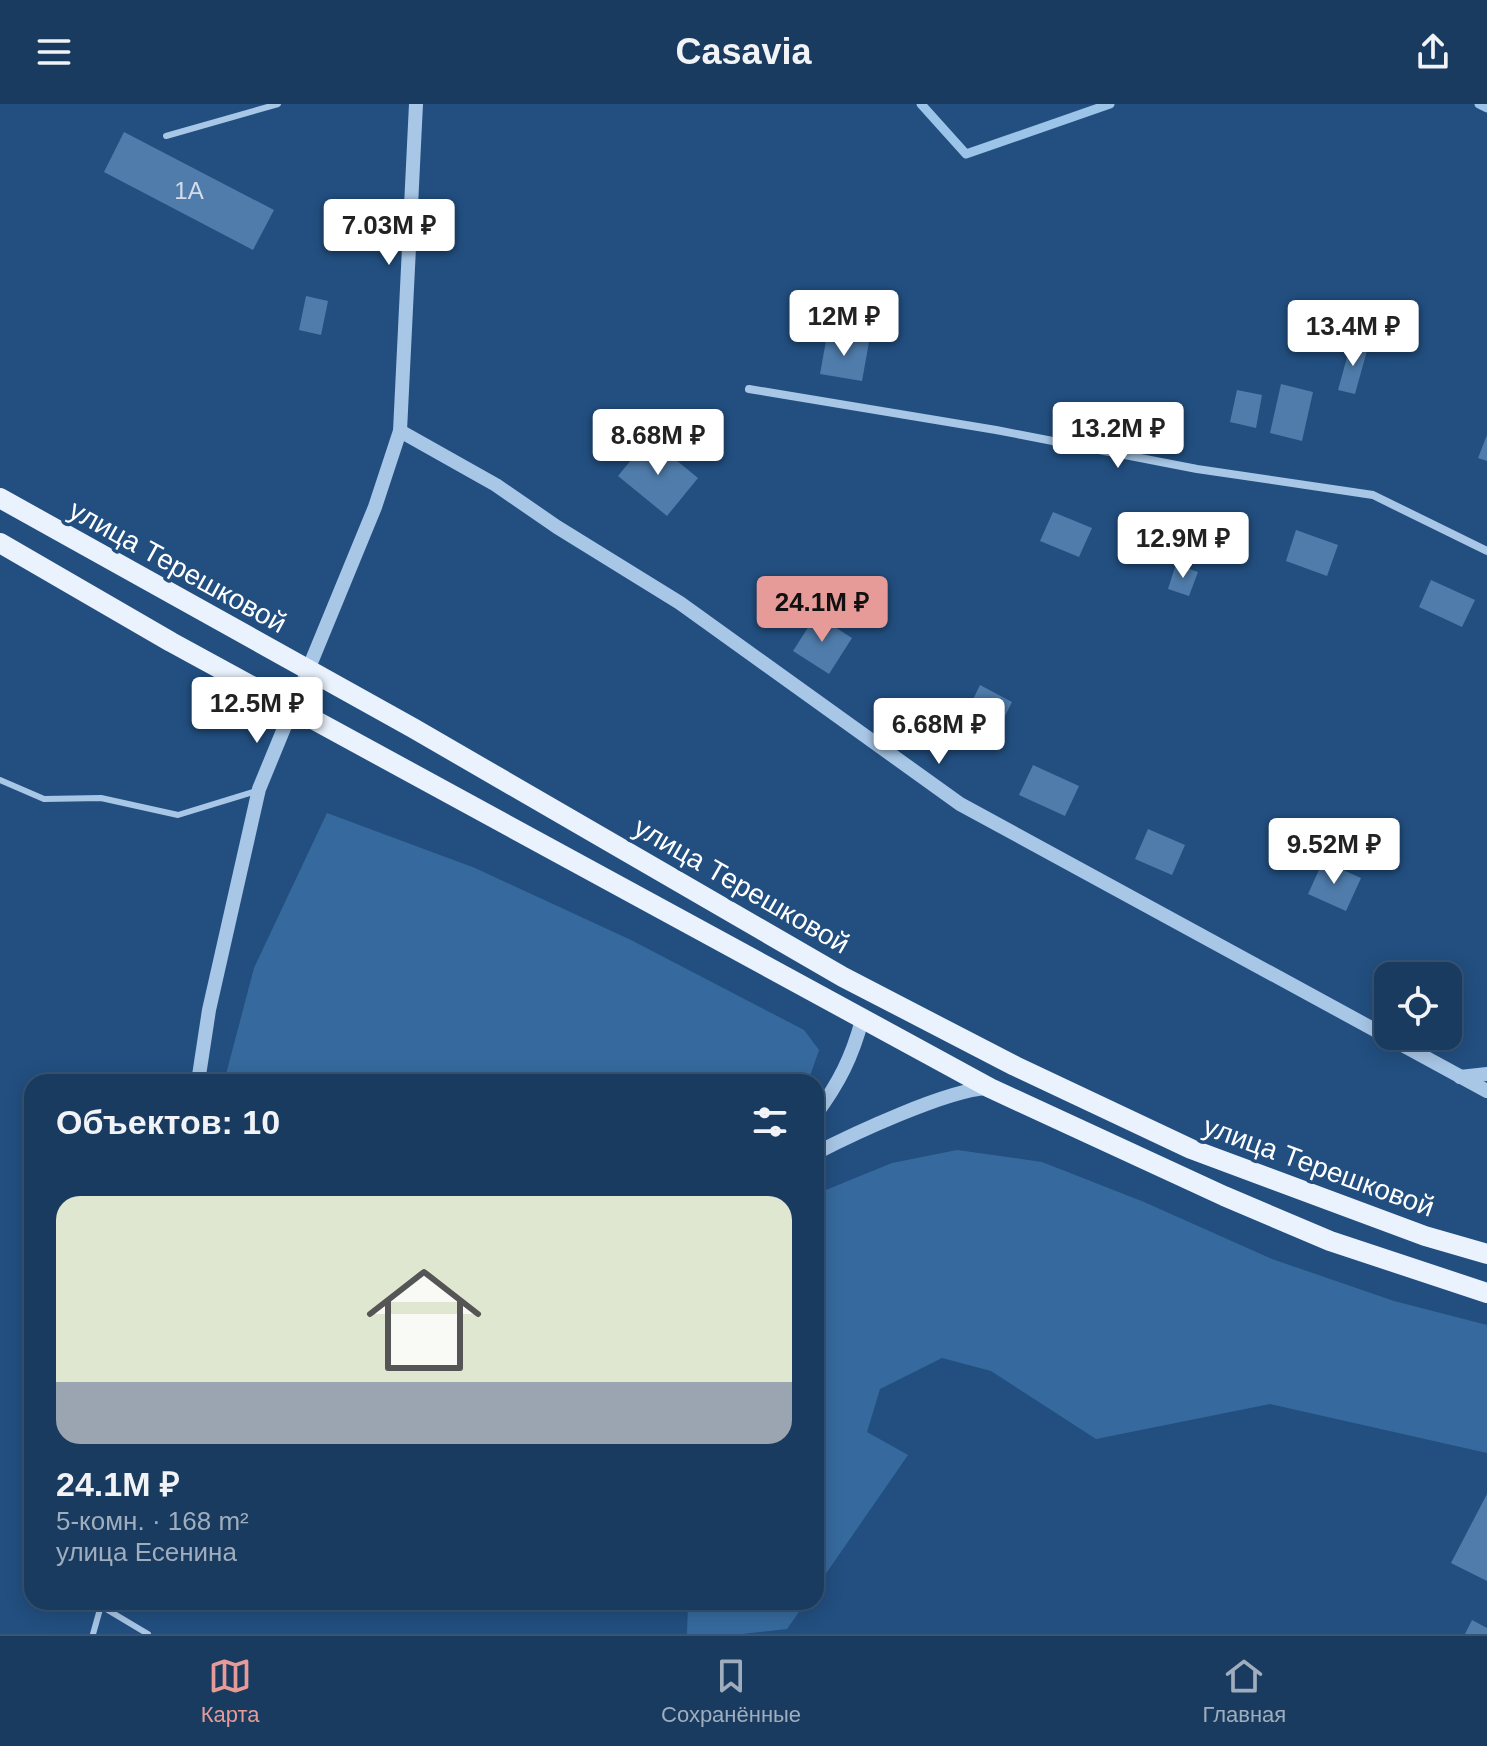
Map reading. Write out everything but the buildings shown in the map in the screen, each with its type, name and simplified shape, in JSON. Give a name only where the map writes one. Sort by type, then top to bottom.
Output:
[{"type":"main road","name":"улица Терешковой","points":[[0,498],[413,728],[843,977],[1015,1066],[1191,1149],[1412,1231],[1487,1254]]},
{"type":"main road","name":"улица Терешковой","points":[[0,543],[171,642],[990,1088],[1224,1196],[1330,1241],[1487,1293]]},
{"type":"street","points":[[199,1074],[209,1010],[259,789],[375,507],[400,431],[416,104]]},
{"type":"street","points":[[749,389],[996,430],[1197,469],[1373,495],[1487,551]]},
{"type":"street","points":[[400,431],[496,485],[557,527],[680,603],[960,804],[1487,1091]]},
{"type":"street","points":[[824,1103],[853,1052],[862,1020]]},
{"type":"street","points":[[1458,1077],[1487,1074]]},
{"type":"street","points":[[824,1149],[970,1089],[990,1088]]},
{"type":"lane","points":[[166,136],[278,104]]},
{"type":"lane","points":[[0,780],[44,799],[101,798],[178,815],[259,789]]},
{"type":"lane","points":[[93,1634],[99,1610]]},
{"type":"lane","points":[[110,1610],[148,1634]]},
{"type":"shaded area","points":[[327,813],[475,868],[631,940],[804,1030],[819,1050],[811,1074],[226,1074],[254,968]]},
{"type":"shaded area","points":[[957,1150],[1042,1162],[1144,1202],[1272,1259],[1394,1301],[1487,1325],[1487,1453],[1270,1404],[1096,1439],[991,1371],[942,1358],[880,1389],[867,1432],[908,1455],[824,1576],[824,1191],[892,1163]]},
{"type":"shaded area","points":[[688,1610],[800,1610],[787,1629],[742,1634],[687,1634]]},
{"type":"waterway","points":[[921,104],[966,154],[1110,104]]},
{"type":"waterway","points":[[1479,104],[1487,108]]}]
